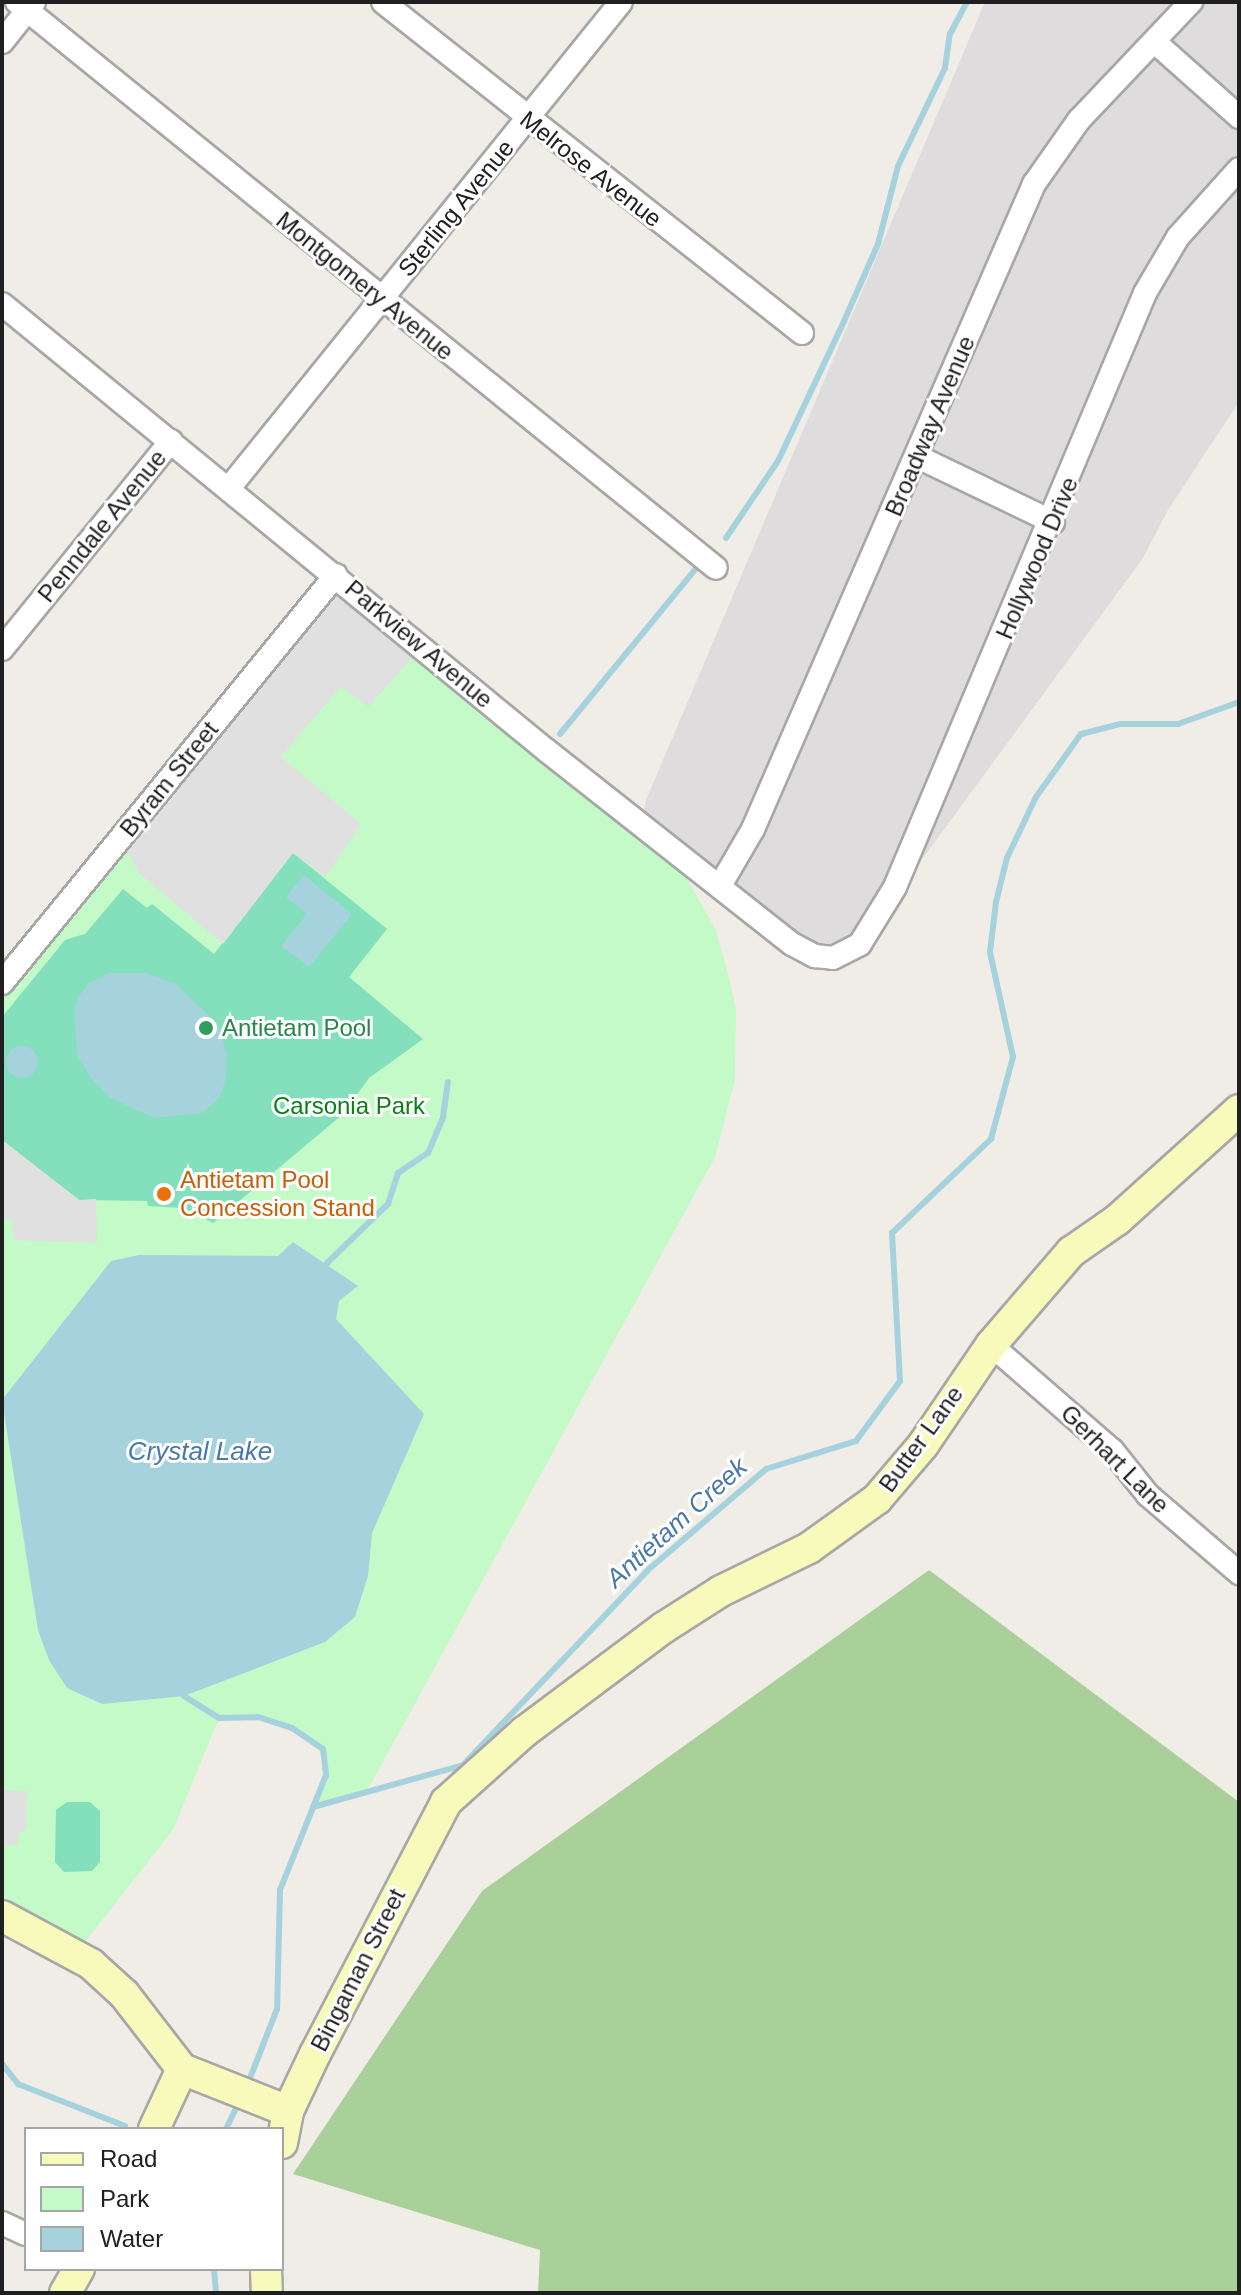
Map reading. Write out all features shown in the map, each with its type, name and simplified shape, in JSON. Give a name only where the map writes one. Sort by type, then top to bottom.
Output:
[{"type":"street","name":"Melrose Avenue","points":[[383,2],[528,120],[802,333]]},
{"type":"street","name":"Sterling Avenue","points":[[229,488],[621,2]]},
{"type":"street","name":"Broadway Avenue","points":[[721,884],[753,829],[918,457],[1034,184],[1079,120],[1156,43],[1191,2]]},
{"type":"street","points":[[2,42],[26,5]]},
{"type":"street","name":"Montgomery Avenue","points":[[26,5],[381,300],[716,568]]},
{"type":"street","points":[[1156,43],[1239,117]]},
{"type":"street","name":"Hollywood Drive","points":[[847,955],[877,921],[895,887],[1053,522],[1145,293],[1178,237],[1239,169]]},
{"type":"street","name":"Parkview Avenue","points":[[4,310],[229,488],[546,750],[721,884],[792,944],[815,956],[847,955]]},
{"type":"street","name":"Penndale Avenue","points":[[2,649],[171,441]]},
{"type":"street","points":[[918,457],[1053,522]]},
{"type":"street","name":"Byram Street","points":[[2,983],[336,575]]},
{"type":"street","name":"Butter Lane","points":[[446,1802],[524,1732],[663,1628],[721,1591],[809,1548],[877,1499],[923,1445],[991,1345],[1071,1252],[1117,1220],[1239,1110]]},
{"type":"street","name":"Gerhart Lane","points":[[991,1345],[1112,1450],[1148,1495],[1239,1573]]},
{"type":"street","name":"Bingaman Street","points":[[284,2132],[288,2111],[446,1802]]},
{"type":"street","points":[[2,1916],[91,1964],[124,1994],[182,2069],[288,2111]]},
{"type":"street","points":[[155,2127],[182,2069]]},
{"type":"street","points":[[2,2223],[24,2233]]},
{"type":"street","points":[[65,2293],[78,2271]]},
{"type":"street","points":[[266,2271],[267,2293]]},
{"type":"shaded area","points":[[985,2],[1239,2],[1239,402],[1168,510],[1143,558],[860,944],[815,956],[642,822],[646,800]]},
{"type":"shaded area","points":[[334,586],[418,651],[368,707],[341,686],[281,757],[361,824],[325,877],[293,853],[223,944],[139,873],[129,854],[121,851]]},
{"type":"shaded area","points":[[2,1140],[79,1200],[96,1199],[97,1243],[14,1240],[12,1220],[2,1219]]},
{"type":"shaded area","points":[[2,1790],[27,1791],[26,1829],[19,1833],[18,1845],[2,1845]]},
{"type":"green space","name":"Carsonia Park","points":[[336,575],[681,868],[715,928],[726,966],[736,1009],[735,1080],[715,1157],[367,1791],[313,1807],[326,1775],[322,1749],[292,1729],[258,1717],[219,1718],[173,1830],[77,1952],[2,1916],[2,983]]},
{"type":"green space","name":"Antietam Pool","points":[[293,853],[387,929],[349,977],[423,1039],[369,1078],[342,1115],[213,1223],[183,1208],[148,1206],[147,1201],[79,1200],[2,1140],[2,1017],[65,940],[85,934],[123,889],[147,908],[152,904],[214,954]]},
{"type":"green space","points":[[929,1570],[1239,1802],[1239,2293],[538,2293],[540,2250],[293,2174],[482,1891]]},
{"type":"green space","points":[[67,1802],[90,1802],[100,1811],[100,1862],[92,1871],[64,1872],[55,1862],[56,1810]]},
{"type":"water","points":[[304,875],[352,914],[309,967],[281,946],[307,914],[286,897]]},
{"type":"water","points":[[109,973],[146,973],[176,984],[217,1024],[227,1054],[226,1078],[220,1097],[202,1113],[154,1118],[111,1098],[91,1078],[77,1055],[74,1006],[88,984]]},
{"type":"water","points":[[22,1046],[34,1050],[38,1062],[34,1074],[22,1078],[10,1074],[6,1062],[10,1050]]},
{"type":"water","name":"Crystal Lake","points":[[293,1242],[358,1286],[339,1301],[336,1319],[424,1414],[372,1533],[368,1576],[355,1617],[325,1642],[184,1696],[102,1704],[67,1688],[49,1660],[38,1630],[2,1400],[111,1261],[139,1255],[278,1256]]},
{"type":"waterway","points":[[726,538],[778,461],[841,328],[878,244],[898,166],[945,68],[950,34],[967,2]]},
{"type":"waterway","points":[[560,734],[698,566]]},
{"type":"waterway","name":"Antietam Creek","points":[[313,1807],[463,1765],[649,1569],[766,1469],[856,1441],[900,1381],[892,1233],[991,1139],[1013,1057],[990,952],[996,902],[1007,858],[1036,797],[1081,734],[1120,724],[1178,724],[1239,702]]},
{"type":"waterway","points":[[327,1263],[388,1204],[398,1173],[428,1153],[443,1117],[448,1082]]},
{"type":"waterway","name":"Antietam Creek","points":[[184,1696],[219,1718],[258,1717],[292,1728],[323,1749],[326,1775],[280,1890],[277,2009],[247,2086]]},
{"type":"waterway","points":[[2,2064],[18,2084],[125,2126]]},
{"type":"waterway","name":"Antietam Creek","points":[[227,2127],[240,2100]]},
{"type":"waterway","name":"Antietam Creek","points":[[214,2271],[216,2293]]},
{"type":"place","name":"Antietam Pool","points":[[206,1028]]},
{"type":"place","name":"Antietam Pool Concession Stand","points":[[164,1194]]}]
